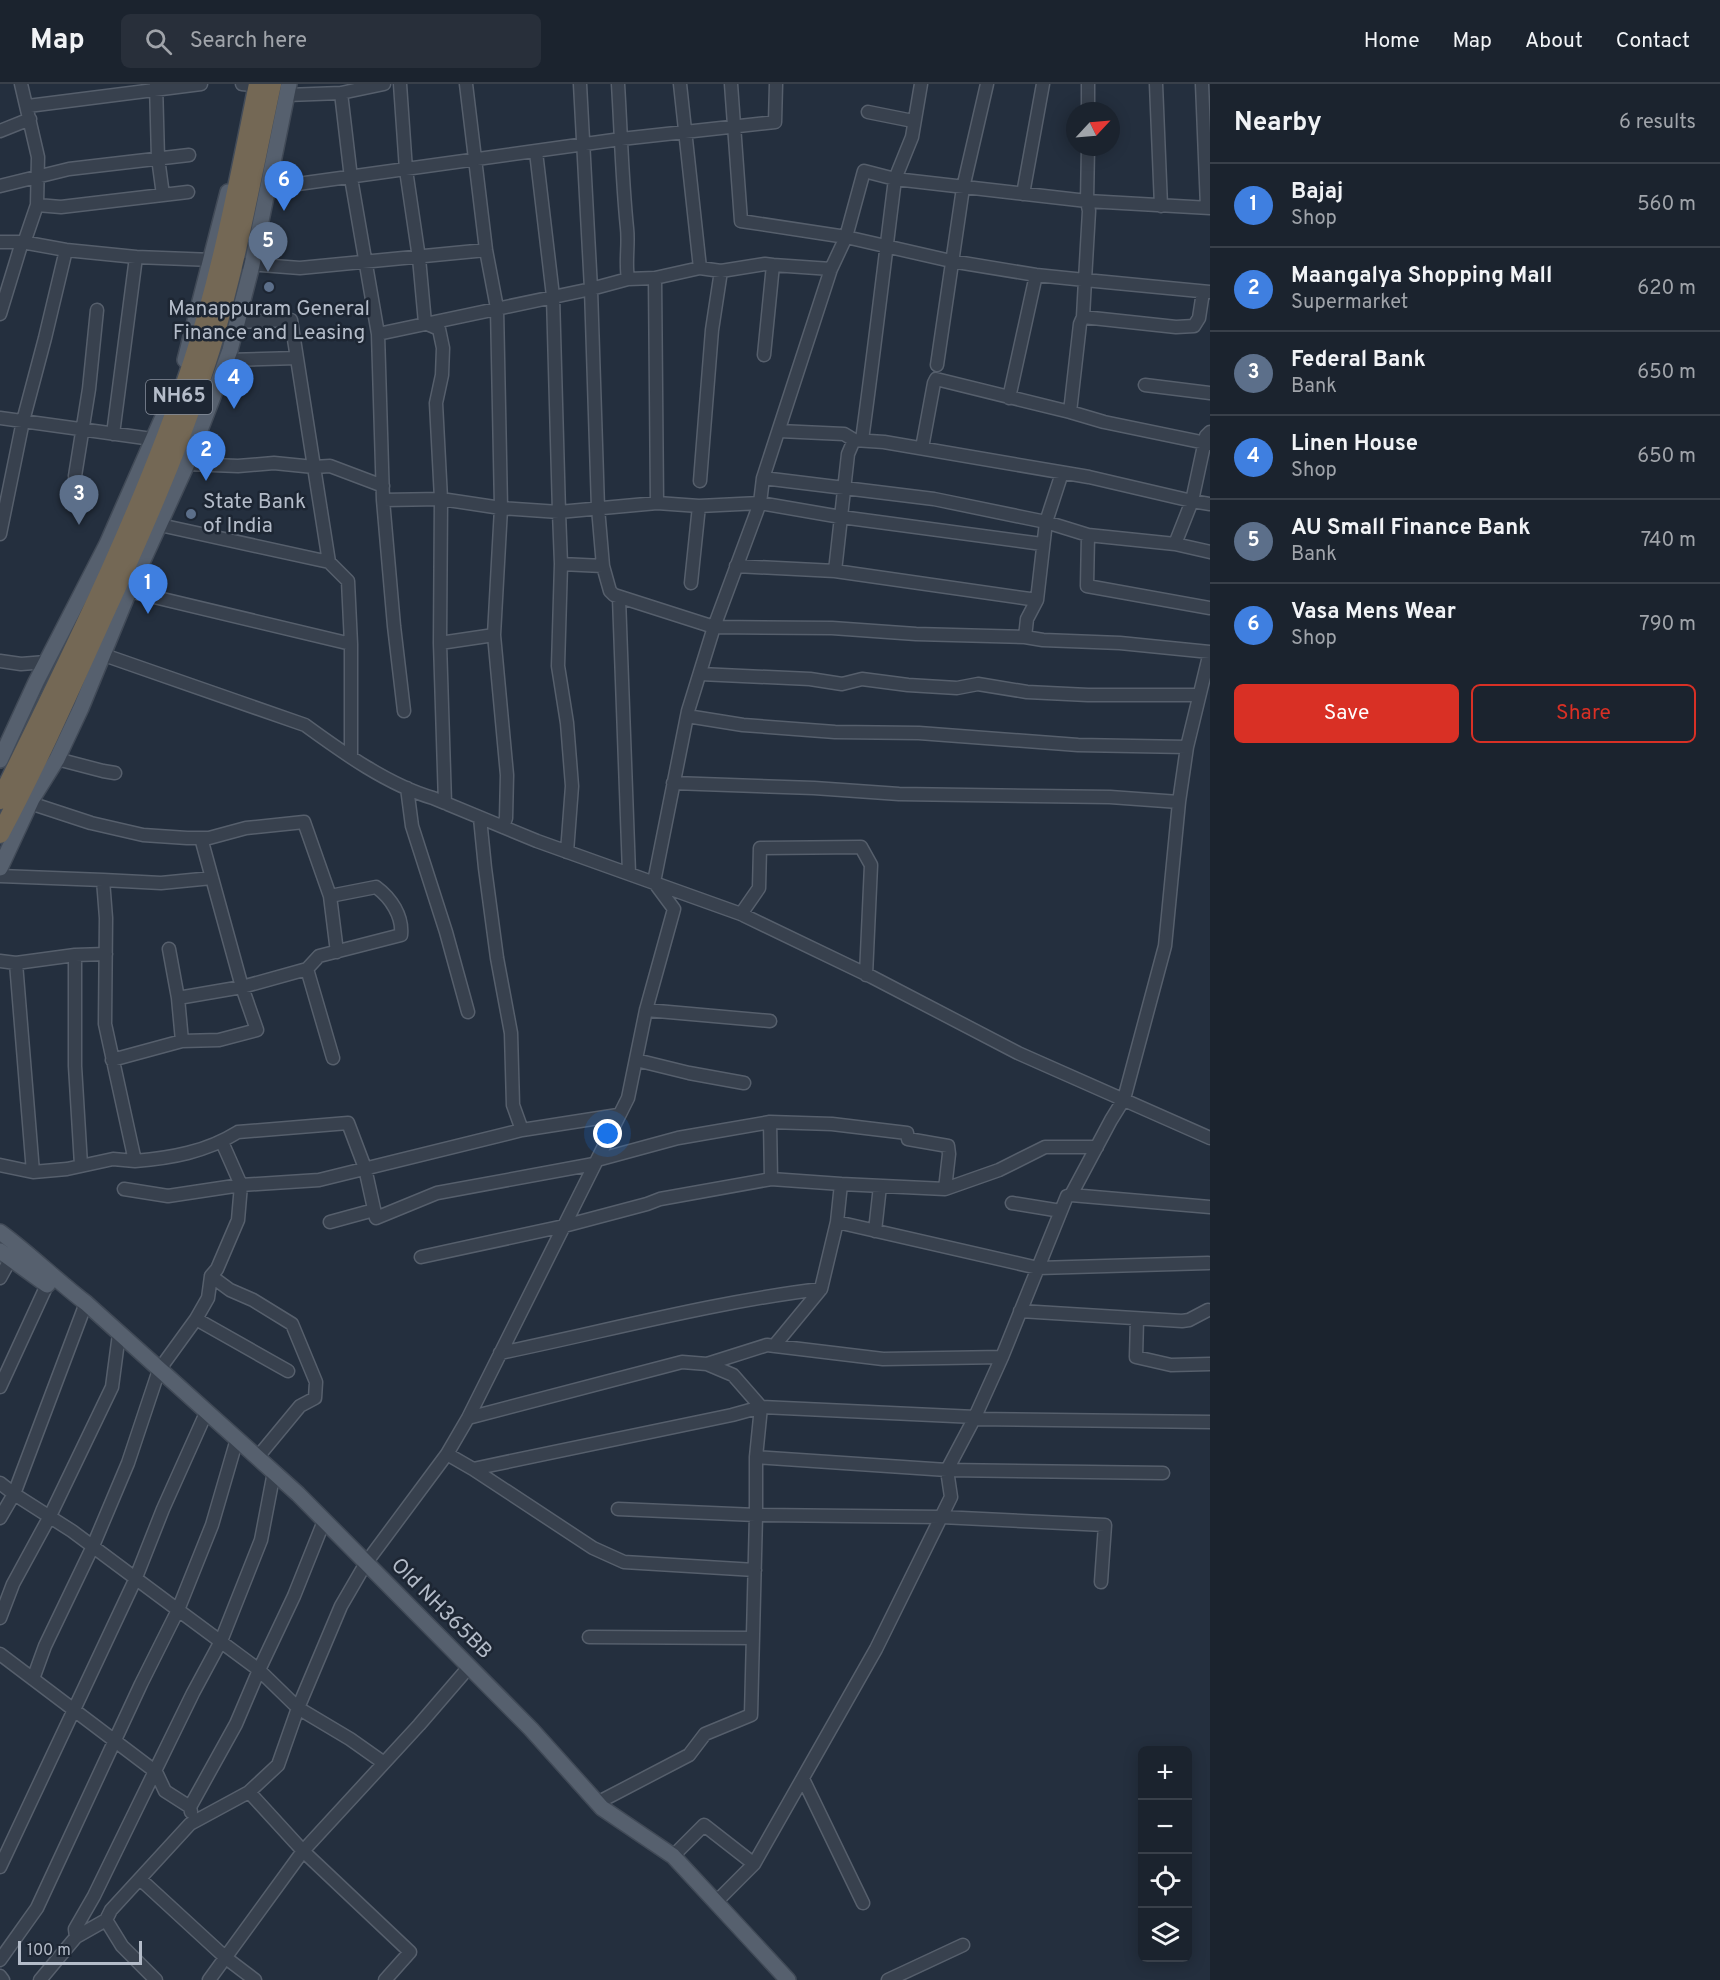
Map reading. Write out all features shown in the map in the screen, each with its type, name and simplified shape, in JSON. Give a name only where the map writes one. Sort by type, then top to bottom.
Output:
[{"type":"highway","name":"NH65","points":[[66,702],[101,591],[152,471],[192,363],[216,279],[251,84]]},
{"type":"highway","name":"NH65","points":[[0,834],[66,702],[133,553],[189,416],[234,268],[272,84]]},
{"type":"highway","name":"NH65","points":[[0,800],[50,737]]},
{"type":"main road","points":[[1,755],[107,544],[152,439],[172,399],[211,261],[243,134],[251,84]]},
{"type":"main road","points":[[0,868],[30,803],[57,759],[50,737],[66,702],[104,655],[129,591],[187,464],[226,360],[269,188],[288,90]]},
{"type":"main road","name":"Old NH365BB","points":[[0,1232],[30,1254],[50,1281]]},
{"type":"main road","name":"Old NH365BB","points":[[5,1254],[86,1303],[298,1494],[531,1729],[597,1803],[673,1856],[788,1980]]},
{"type":"street","points":[[0,314],[22,242],[25,240],[37,205],[38,158],[28,106],[21,84]]},
{"type":"street","points":[[28,106],[156,87],[201,84]]},
{"type":"street","points":[[288,90],[341,93],[384,84]]},
{"type":"street","points":[[400,84],[406,170],[419,258],[425,323]]},
{"type":"street","points":[[466,84],[486,250],[497,308],[501,508],[494,635],[507,775],[506,818],[503,827]]},
{"type":"street","points":[[580,84],[591,289],[598,508],[603,566],[610,591],[619,598],[714,627],[832,628],[916,634],[1025,637],[1210,652],[1187,747],[1179,802],[1165,946],[1124,1100],[1071,1195],[1067,1196],[1002,1357],[975,1418],[947,1470],[951,1497],[876,1649],[754,1864],[716,1902]]},
{"type":"street","points":[[618,84],[628,279]]},
{"type":"street","points":[[680,84],[700,268]]},
{"type":"street","points":[[731,84],[741,221],[846,237],[951,261],[1036,275],[1207,292],[1199,318],[1194,326],[1176,327],[1083,317]]},
{"type":"street","points":[[269,188],[621,139],[775,122],[776,84]]},
{"type":"street","points":[[835,571],[848,454],[858,440],[895,179],[912,137],[921,84]]},
{"type":"street","points":[[936,365],[963,188],[987,84]]},
{"type":"street","points":[[1023,194],[1043,84]]},
{"type":"street","points":[[1088,84],[1088,102]]},
{"type":"street","points":[[1156,84],[1161,206]]},
{"type":"street","points":[[40,1980],[76,1937],[106,1920],[111,1911],[192,1823],[249,1792],[278,1765],[298,1708],[341,1606],[366,1563],[447,1454],[468,1418],[628,1098],[646,1010],[674,909],[654,882],[687,716],[714,627],[760,503],[764,478],[779,430],[831,269],[846,237],[864,171],[895,179],[963,188],[1087,201],[1208,208],[1202,84]]},
{"type":"street","points":[[156,87],[158,158],[164,195]]},
{"type":"street","points":[[341,93],[351,177],[378,333],[382,486],[404,711]]},
{"type":"street","points":[[868,112],[913,121]]},
{"type":"street","points":[[0,131],[30,119]]},
{"type":"street","points":[[536,152],[554,296],[561,564],[558,666],[567,723],[572,786],[567,852]]},
{"type":"street","points":[[0,186],[69,169],[189,154]]},
{"type":"street","points":[[1071,412],[1080,324],[1083,317],[1089,211],[1088,156]]},
{"type":"street","points":[[37,205],[61,207],[188,192]]},
{"type":"street","points":[[0,242],[22,242],[66,250],[211,261]]},
{"type":"street","points":[[0,534],[23,421],[66,250]]},
{"type":"street","points":[[248,265],[300,268],[486,250]]},
{"type":"street","points":[[113,434],[136,256]]},
{"type":"street","points":[[378,333],[591,289],[628,279],[655,278],[700,268],[721,271],[765,264],[831,269]]},
{"type":"street","points":[[764,355],[773,265]]},
{"type":"street","points":[[700,481],[712,330],[721,271]]},
{"type":"street","points":[[1009,398],[1036,275]]},
{"type":"street","points":[[655,278],[657,503]]},
{"type":"street","points":[[75,476],[89,389],[97,310]]},
{"type":"street","points":[[237,322],[291,320],[329,562]]},
{"type":"street","points":[[425,323],[439,329],[443,348],[442,375],[436,403],[441,499],[440,643],[445,803]]},
{"type":"street","points":[[226,360],[297,358]]},
{"type":"street","points":[[922,448],[936,379],[1104,422],[1207,444]]},
{"type":"street","points":[[1145,385],[1210,393]]},
{"type":"street","points":[[0,418],[152,439]]},
{"type":"street","points":[[779,430],[844,434],[858,440],[922,448],[1089,477],[1210,504]]},
{"type":"street","points":[[1175,544],[1192,501],[1207,444],[1206,436],[1210,432]]},
{"type":"street","points":[[187,464],[238,466],[274,463],[314,467],[330,466],[382,486]]},
{"type":"street","points":[[1025,637],[1027,619],[1037,600],[1046,522],[1062,473]]},
{"type":"street","points":[[764,478],[934,499],[1046,522],[1088,535],[1175,544],[1210,552]]},
{"type":"street","points":[[383,500],[441,499],[501,508],[559,512],[657,503],[699,506],[760,503],[841,517],[1042,544]]},
{"type":"street","points":[[691,583],[699,506]]},
{"type":"street","points":[[160,525],[329,562],[348,581],[351,644],[351,756]]},
{"type":"street","points":[[1088,535],[1086,586],[1210,608]]},
{"type":"street","points":[[561,564],[603,566]]},
{"type":"street","points":[[736,566],[835,571],[1037,600]]},
{"type":"street","points":[[129,591],[351,644]]},
{"type":"street","points":[[619,598],[629,873]]},
{"type":"street","points":[[440,643],[494,635]]},
{"type":"street","points":[[104,655],[305,725],[351,756],[407,788],[567,852],[741,914],[1018,1053],[1209,1135]]},
{"type":"street","points":[[0,661],[21,664],[46,662]]},
{"type":"street","points":[[700,674],[810,679],[842,684],[862,678],[908,685],[957,688],[978,684],[1027,692],[1088,695],[1199,695]]},
{"type":"street","points":[[687,716],[743,725],[835,732],[919,733],[1078,745],[1187,747]]},
{"type":"street","points":[[57,759],[115,772]]},
{"type":"street","points":[[673,783],[814,788],[899,794],[1110,797],[1179,802]]},
{"type":"street","points":[[407,788],[412,826],[446,932],[468,1012]]},
{"type":"street","points":[[30,803],[91,823],[143,835],[209,838],[246,828],[304,822],[330,896],[337,952]]},
{"type":"street","points":[[480,818],[497,958],[511,1033],[513,1105],[522,1130]]},
{"type":"street","points":[[112,1060],[182,1041],[219,1040],[257,1030],[242,987],[201,838]]},
{"type":"street","points":[[741,914],[759,888],[760,848],[861,847],[871,866],[866,975]]},
{"type":"street","points":[[0,876],[161,883],[212,878]]},
{"type":"street","points":[[103,880],[106,954],[105,1024],[135,1161]]},
{"type":"street","points":[[178,998],[242,987],[307,969],[319,956],[401,935],[402,924],[388,898],[376,887],[330,896]]},
{"type":"street","points":[[169,949],[178,998],[182,1041]]},
{"type":"street","points":[[0,961],[16,963],[75,955],[106,954]]},
{"type":"street","points":[[75,955],[75,1066],[81,1165]]},
{"type":"street","points":[[16,963],[33,1172]]},
{"type":"street","points":[[307,969],[333,1058]]},
{"type":"street","points":[[646,1010],[770,1021]]},
{"type":"street","points":[[636,1060],[744,1083]]},
{"type":"street","points":[[124,1189],[168,1196],[241,1185],[319,1180],[522,1130],[618,1116]]},
{"type":"street","points":[[0,1166],[33,1172],[67,1169],[113,1159],[135,1161],[170,1158],[222,1142],[238,1132],[348,1123],[365,1168],[376,1218],[437,1193],[595,1162],[678,1138],[770,1122],[832,1124],[907,1133],[908,1139],[948,1146],[950,1154],[945,1189]]},
{"type":"street","points":[[770,1122],[771,1179]]},
{"type":"street","points":[[33,1679],[45,1646],[93,1546],[128,1463],[159,1370],[196,1319],[208,1298],[211,1276],[217,1269],[238,1220],[241,1185],[222,1142]]},
{"type":"street","points":[[421,1257],[564,1226],[660,1199],[771,1179],[945,1189],[999,1170],[1045,1147],[1097,1147]]},
{"type":"street","points":[[774,1347],[821,1289],[837,1222],[841,1184]]},
{"type":"street","points":[[875,1231],[880,1186]]},
{"type":"street","points":[[1071,1195],[1210,1207]]},
{"type":"street","points":[[1012,1203],[1061,1211]]},
{"type":"street","points":[[330,1222],[374,1210]]},
{"type":"street","points":[[837,1222],[1038,1268],[1208,1263]]},
{"type":"street","points":[[0,1278],[5,1254]]},
{"type":"street","points":[[211,1276],[230,1290],[253,1300],[292,1324],[316,1382],[315,1398],[300,1406],[256,1458]]},
{"type":"street","points":[[0,1387],[50,1281]]},
{"type":"street","points":[[500,1353],[601,1332],[690,1310],[772,1295],[821,1289]]},
{"type":"street","points":[[0,1518],[14,1494],[86,1303]]},
{"type":"street","points":[[1020,1311],[1182,1322],[1208,1311]]},
{"type":"street","points":[[1137,1318],[1136,1357],[1171,1365],[1210,1365]]},
{"type":"street","points":[[196,1319],[288,1371]]},
{"type":"street","points":[[0,1618],[13,1584],[50,1516],[112,1387],[119,1334]]},
{"type":"street","points":[[707,1364],[767,1345],[883,1359],[1002,1357]]},
{"type":"street","points":[[733,1375],[736,1355]]},
{"type":"street","points":[[468,1418],[682,1362],[707,1364],[733,1375],[761,1407],[756,1457],[751,1715],[705,1734],[689,1755],[597,1803]]},
{"type":"street","points":[[473,1469],[761,1407],[975,1418],[1210,1422]]},
{"type":"street","points":[[0,1867],[135,1580],[163,1509],[206,1413]]},
{"type":"street","points":[[0,1960],[37,1908],[114,1741],[178,1610],[212,1525],[237,1439]]},
{"type":"street","points":[[447,1454],[593,1548],[624,1562],[755,1569]]},
{"type":"street","points":[[756,1457],[947,1470],[1163,1473]]},
{"type":"street","points":[[76,1937],[75,1929],[94,1896],[221,1641],[261,1540],[274,1472]]},
{"type":"street","points":[[0,1483],[93,1546],[135,1580],[260,1670],[298,1708],[350,1739],[384,1763]]},
{"type":"street","points":[[618,1509],[756,1515],[941,1517],[1105,1525],[1101,1582]]},
{"type":"street","points":[[192,1823],[190,1807],[236,1724],[294,1596],[324,1521]]},
{"type":"street","points":[[589,1637],[753,1638]]},
{"type":"street","points":[[0,1654],[156,1772],[165,1791],[190,1807]]},
{"type":"street","points":[[209,1980],[303,1851],[469,1667]]},
{"type":"street","points":[[803,1779],[863,1903]]},
{"type":"street","points":[[249,1792],[303,1851],[410,1952],[385,1980]]},
{"type":"street","points":[[673,1856],[704,1825],[754,1864]]},
{"type":"street","points":[[140,1879],[226,1958],[255,1980]]},
{"type":"street","points":[[106,1920],[122,1946],[156,1980]]},
{"type":"street","points":[[888,1980],[963,1945]]},
{"type":"street","points":[[0,1976],[3,1980]]},
{"type":"place","name":"Vasa Mens Wear","points":[[284,211]]},
{"type":"place","name":"AU Small Finance Bank","points":[[268,272]]},
{"type":"place","name":"Manappuram General Finance and Leasing","points":[[269,287]]},
{"type":"place","name":"Linen House","points":[[234,409]]},
{"type":"place","name":"Maangalya Shopping Mall","points":[[206,481]]},
{"type":"place","name":"State Bank of India","points":[[191,514]]},
{"type":"place","name":"Federal Bank","points":[[79,525]]},
{"type":"place","name":"Bajaj","points":[[148,614]]}]
